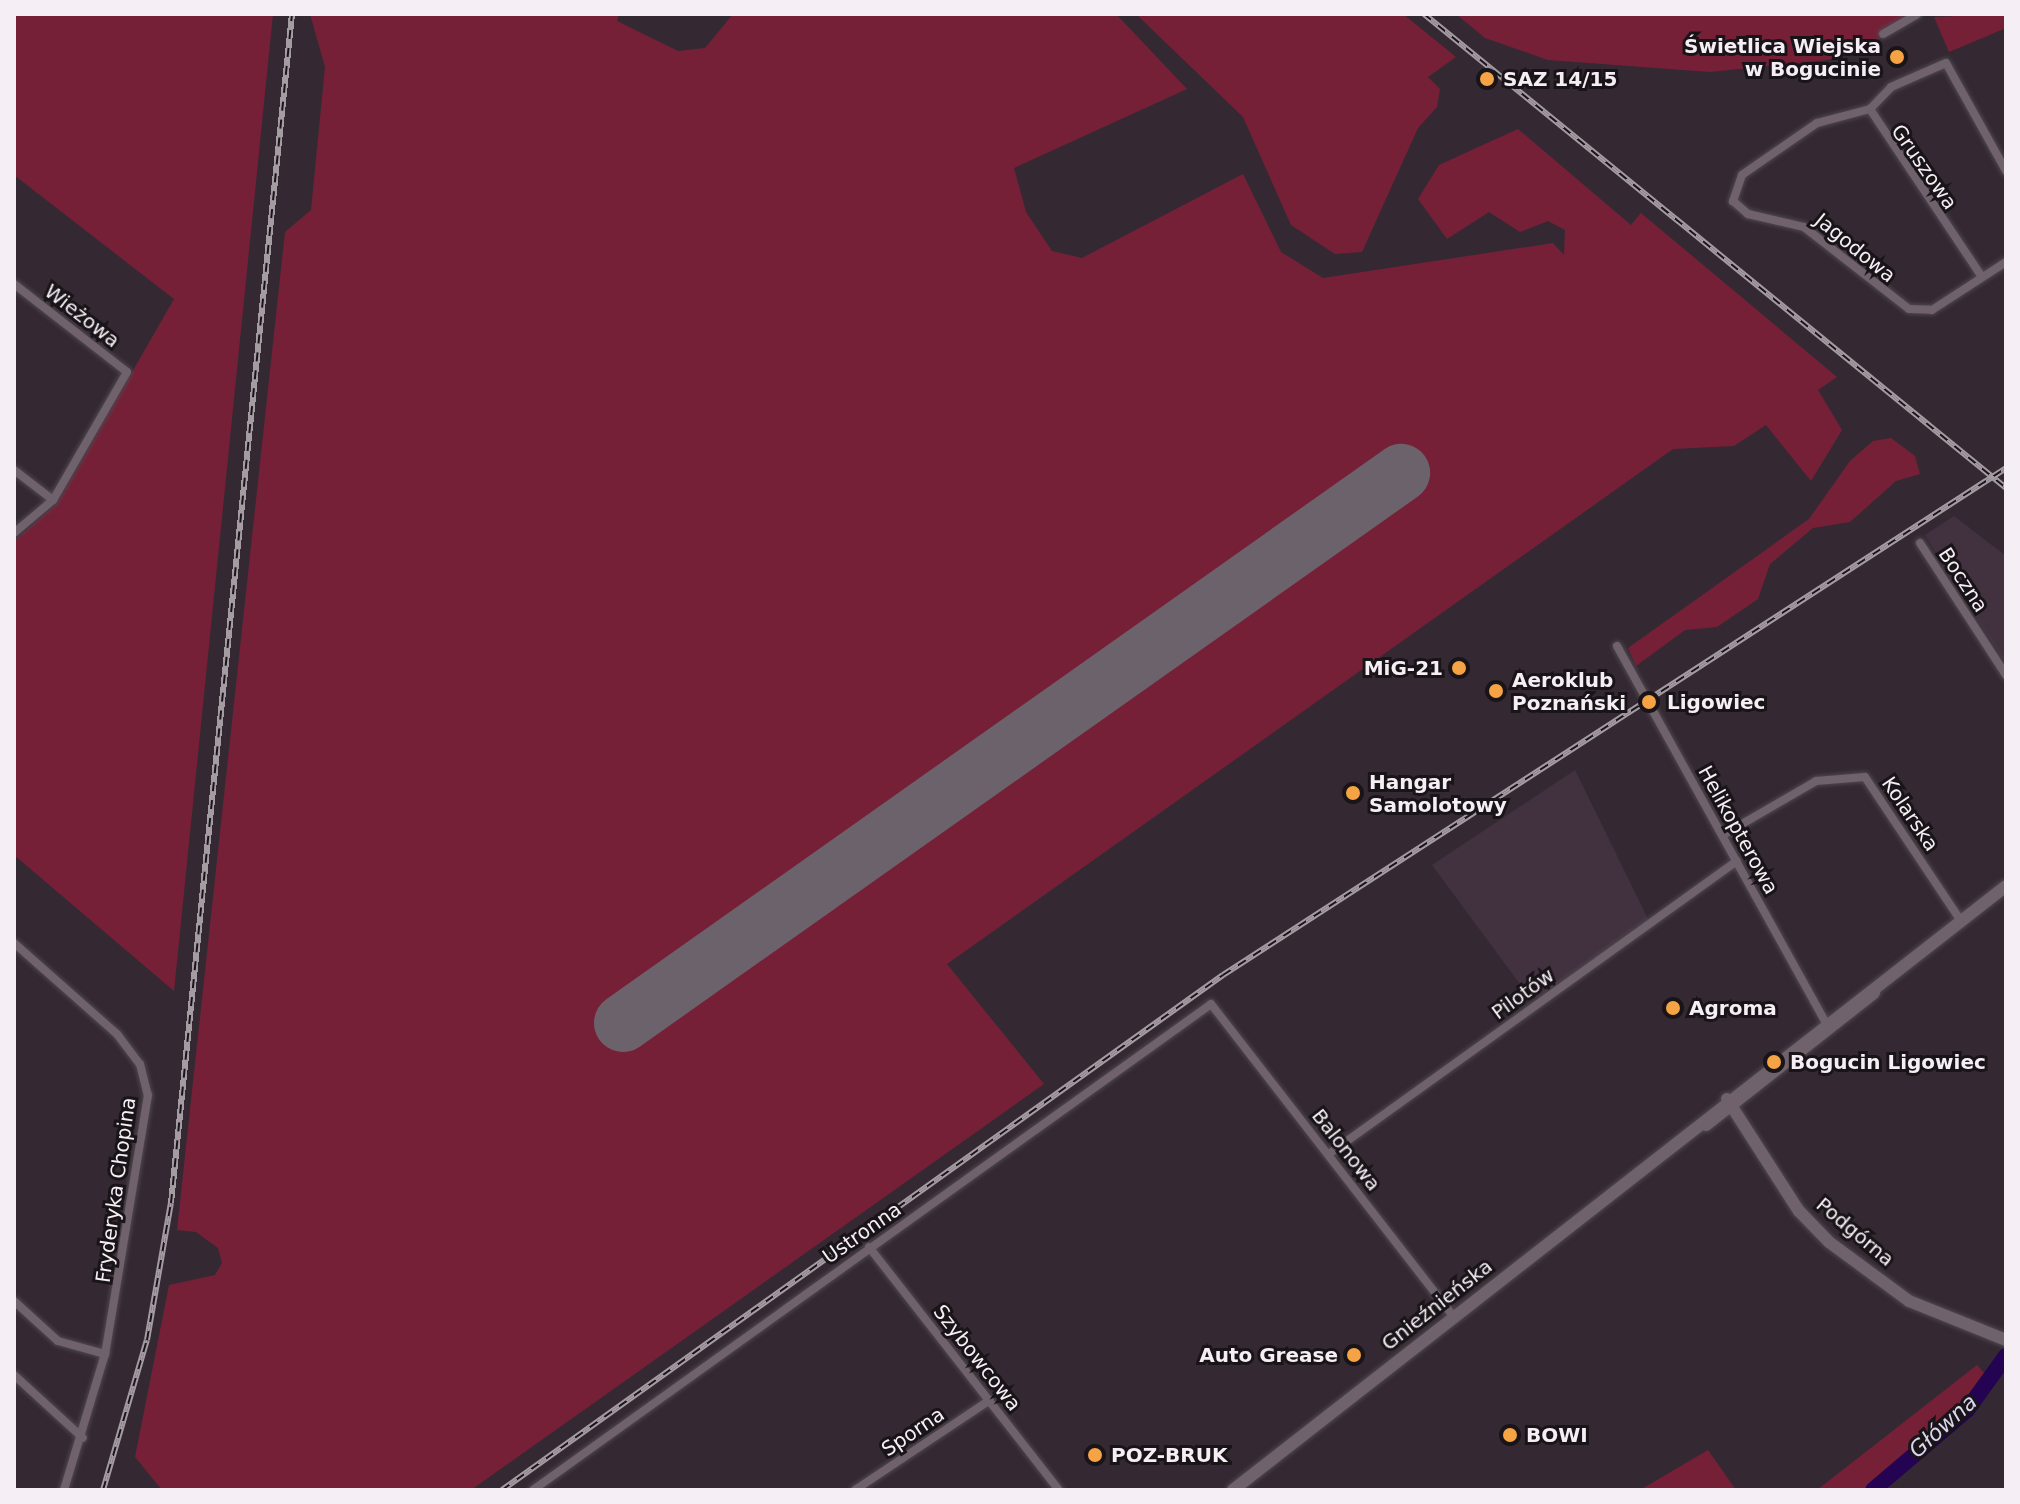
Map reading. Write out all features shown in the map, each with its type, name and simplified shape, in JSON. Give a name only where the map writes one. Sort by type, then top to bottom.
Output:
[{"type":"main road","name":"Gnieźnieńska","points":[[1233,1490],[2006,886]]},
{"type":"main road","name":"Podgórna","points":[[1730,1102],[1799,1211],[1829,1242],[1909,1301],[2006,1340]]},
{"type":"street","points":[[1883,34],[1917,14]]},
{"type":"street","name":"Gruszowa","points":[[1982,277],[1870,109],[1891,87],[1946,63],[2006,171]]},
{"type":"street","name":"Jagodowa","points":[[1870,109],[1817,123],[1742,175],[1733,201],[1748,214],[1804,227],[1909,309],[1932,310],[1982,277]]},
{"type":"street","points":[[1982,277],[2006,262]]},
{"type":"street","name":"Wieżowa","points":[[15,287],[127,372],[53,500]]},
{"type":"street","points":[[14,470],[53,500],[14,533]]},
{"type":"street","name":"Boczna","points":[[1920,543],[2006,675]]},
{"type":"street","name":"Helikopterowa","points":[[1617,646],[1828,1026]]},
{"type":"street","name":"Kolarska","points":[[1723,835],[1816,781],[1865,777],[1961,921]]},
{"type":"street","name":"Pilotów","points":[[1329,1154],[1737,861]]},
{"type":"street","name":"Fryderyka Chopina","points":[[14,943],[117,1034],[146,1081],[131,1224],[105,1354],[83,1438],[64,1490]]},
{"type":"street","name":"Balonowa","points":[[1211,1004],[1454,1317]]},
{"type":"street","name":"Ustronna","points":[[533,1490],[1211,1004]]},
{"type":"street","name":"Szybowcowa","points":[[869,1247],[1059,1490]]},
{"type":"street","points":[[14,1301],[58,1341],[105,1354]]},
{"type":"street","points":[[14,1375],[83,1438]]},
{"type":"street","name":"Sporna","points":[[855,1490],[990,1400]]},
{"type":"shaded area","points":[[14,14],[273,14],[174,991],[14,855],[14,541],[57,503],[174,299],[14,175]]},
{"type":"shaded area","points":[[310,14],[619,14],[617,21],[678,51],[705,48],[733,14],[1116,14],[1187,89],[1014,168],[1026,212],[1052,251],[1082,258],[1243,174],[1281,252],[1323,278],[1553,243],[1564,255],[1565,230],[1548,221],[1520,232],[1489,212],[1447,239],[1418,199],[1439,165],[1518,129],[1631,225],[1641,213],[1837,377],[1818,390],[1842,430],[1811,481],[1766,425],[1734,446],[1673,449],[947,964],[1044,1084],[471,1490],[162,1490],[135,1457],[169,1285],[215,1275],[222,1263],[218,1248],[196,1232],[177,1230],[285,232],[311,210],[325,67]]},
{"type":"shaded area","points":[[1136,14],[1403,14],[1456,57],[1428,77],[1440,89],[1437,107],[1418,128],[1362,252],[1335,254],[1291,225],[1243,117]]},
{"type":"shaded area","points":[[1456,14],[1902,14],[1906,20],[1865,49],[1827,60],[1710,72],[1548,60],[1485,38]]},
{"type":"shaded area","points":[[2006,14],[2006,28],[1949,52],[1934,17]]},
{"type":"shaded area","points":[[1891,438],[1915,456],[1920,474],[1896,481],[1850,522],[1813,528],[1770,564],[1758,599],[1717,627],[1685,630],[1636,666],[1628,648],[1809,519],[1850,461],[1873,441]]},
{"type":"shaded area","points":[[1954,516],[2006,556],[2006,664],[1925,535]]},
{"type":"shaded area","points":[[1575,770],[1648,919],[1540,998],[1528,995],[1432,865]]},
{"type":"shaded area","points":[[1977,1365],[1993,1383],[1886,1490],[1817,1490]]},
{"type":"shaded area","points":[[1708,1450],[1736,1490],[1640,1490]]},
{"type":"waterway","name":"Główna","points":[[1873,1490],[1967,1410],[2006,1356]]},
{"type":"runway","points":[[623,1023],[1401,473]]},
{"type":"railway","points":[[103,1490],[147,1340],[171,1203],[292,14]]},
{"type":"railway","points":[[1424,14],[2006,488]]},
{"type":"railway","points":[[502,1490],[1223,975],[2006,468]]},
{"type":"place","name":"Świetlica Wiejska w Bogucinie","points":[[1897,57]]},
{"type":"place","name":"SAZ 14/15","points":[[1487,79]]},
{"type":"place","name":"MiG-21","points":[[1459,668]]},
{"type":"place","name":"Aeroklub Poznański","points":[[1496,691]]},
{"type":"place","name":"Ligowiec","points":[[1649,702]]},
{"type":"place","name":"Hangar Samolotowy","points":[[1353,793]]},
{"type":"place","name":"Agroma","points":[[1673,1008]]},
{"type":"place","name":"Bogucin Ligowiec","points":[[1774,1062]]},
{"type":"place","name":"Auto Grease","points":[[1354,1355]]},
{"type":"place","name":"BOWI","points":[[1510,1435]]},
{"type":"place","name":"POZ-BRUK","points":[[1095,1455]]}]
